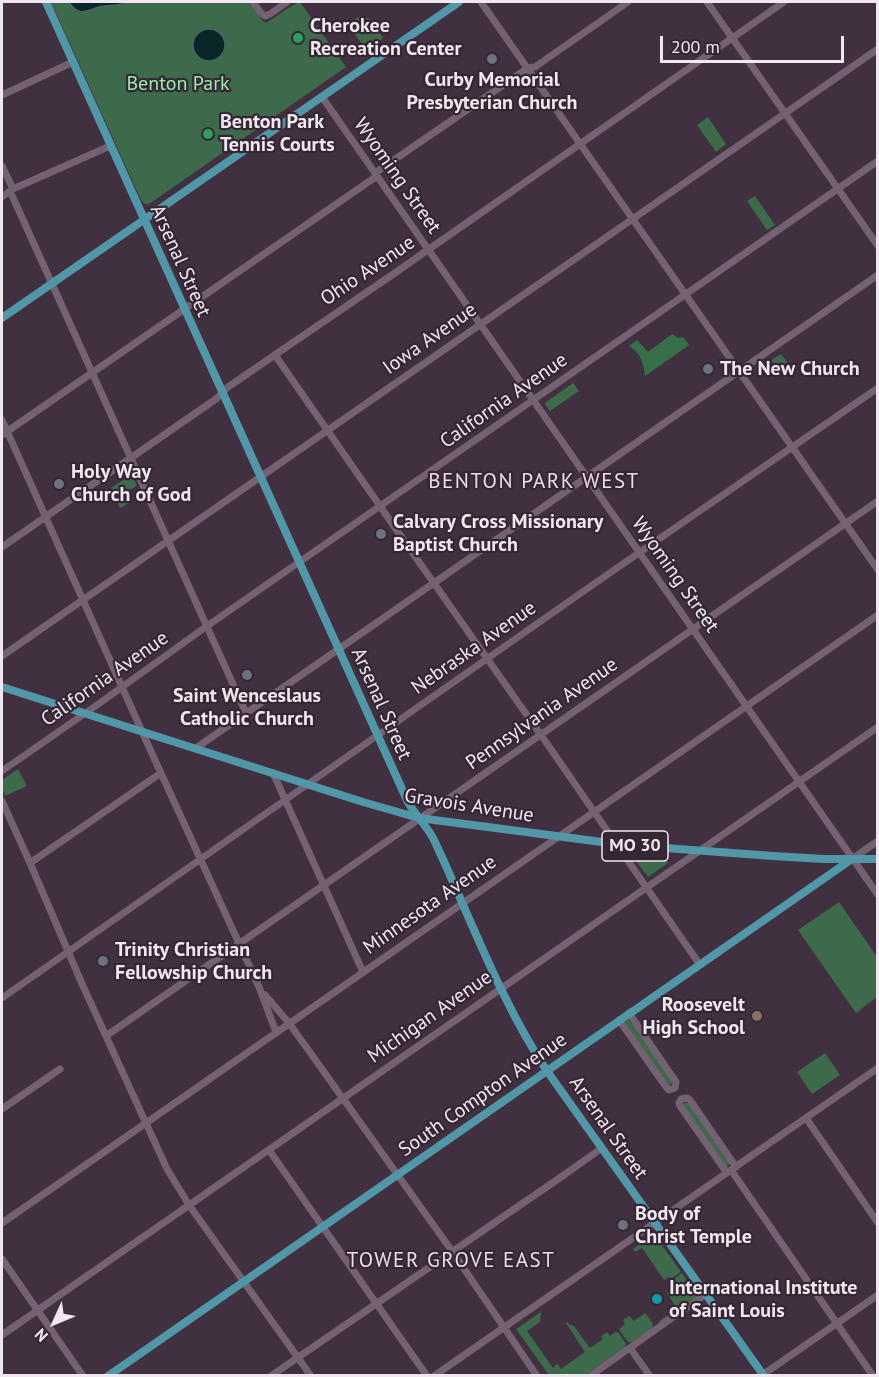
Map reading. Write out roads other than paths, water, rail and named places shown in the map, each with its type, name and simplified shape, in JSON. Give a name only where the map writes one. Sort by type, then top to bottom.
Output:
[{"type":"main road","name":"Arsenal Street","points":[[46,2],[407,802],[433,837],[501,988],[530,1044],[763,1375]]},
{"type":"main road","points":[[2,318],[459,2]]},
{"type":"main road","name":"Gravois Avenue","points":[[2,687],[419,818],[616,844],[814,858],[878,859]]},
{"type":"main road","name":"South Compton Avenue","points":[[108,1376],[852,859]]},
{"type":"street","points":[[253,2],[265,15],[287,2]]},
{"type":"street","points":[[481,2],[878,570]]},
{"type":"street","points":[[4,434],[528,68],[535,67],[628,2]]},
{"type":"street","points":[[707,2],[878,246]]},
{"type":"street","name":"Ohio Avenue","points":[[2,546],[784,2]]},
{"type":"street","name":"Iowa Avenue","points":[[2,656],[878,49]]},
{"type":"street","points":[[2,95],[73,62]]},
{"type":"street","name":"Wyoming Street","points":[[322,97],[878,895]]},
{"type":"street","points":[[2,197],[11,190],[110,146]]},
{"type":"street","name":"California Avenue","points":[[2,771],[207,626],[878,161]]},
{"type":"street","points":[[2,166],[51,284],[246,713]]},
{"type":"street","points":[[196,748],[878,275]]},
{"type":"street","points":[[275,354],[700,965]]},
{"type":"street","name":"Nebraska Avenue","points":[[2,998],[878,388]]},
{"type":"street","points":[[2,420],[4,434],[45,516],[240,944],[276,1032]]},
{"type":"street","name":"Pennsylvania Avenue","points":[[106,1036],[878,501]]},
{"type":"street","name":"Minnesota Avenue","points":[[2,1223],[878,615]]},
{"type":"street","name":"Michigan Avenue","points":[[2,1335],[878,727]]},
{"type":"street","points":[[30,863],[161,773]]},
{"type":"street","points":[[273,773],[363,972]]},
{"type":"street","points":[[2,801],[167,1169],[189,1205],[311,1376]]},
{"type":"street","name":"South Compton Avenue","points":[[852,859],[878,841]]},
{"type":"street","points":[[261,991],[289,1023],[343,1098],[452,1251],[537,1376]]},
{"type":"street","points":[[619,1020],[666,1087],[669,1090],[675,1088],[676,1082],[629,1013]]},
{"type":"street","points":[[434,1376],[878,1068]]},
{"type":"street","points":[[2,1109],[60,1069]]},
{"type":"street","points":[[731,1170],[690,1100],[687,1098],[681,1100],[680,1106],[731,1170],[873,1376]]},
{"type":"street","points":[[806,1118],[878,1223]]},
{"type":"street","points":[[271,1376],[602,1148]]},
{"type":"street","points":[[268,1150],[427,1376]]},
{"type":"street","points":[[2,1258],[83,1376]]},
{"type":"street","points":[[590,1376],[706,1294]]},
{"type":"street","points":[[763,1375],[878,1295]]},
{"type":"street","points":[[630,1348],[650,1376]]},
{"type":"place","name":"Cherokee Recreation Center","points":[[298,38]]},
{"type":"place","name":"Curby Memorial Presbyterian Church","points":[[492,59]]},
{"type":"place","name":"Benton Park Tennis Courts","points":[[208,134]]},
{"type":"place","name":"The New Church","points":[[708,369]]},
{"type":"place","name":"Holy Way Church of God","points":[[59,484]]},
{"type":"place","name":"Calvary Cross Missionary Baptist Church","points":[[381,534]]},
{"type":"place","name":"Saint Wenceslaus Catholic Church","points":[[247,675]]},
{"type":"place","name":"Trinity Christian Fellowship Church","points":[[103,961]]},
{"type":"place","name":"Roosevelt High School","points":[[757,1016]]},
{"type":"place","name":"Body of Christ Temple","points":[[623,1225]]},
{"type":"place","name":"International Institute of Saint Louis","points":[[657,1299]]},
{"type":"district","name":"BENTON PARK WEST","points":[[534,482]]},
{"type":"district","name":"TOWER GROVE EAST","points":[[451,1261]]},
{"type":"park label","name":"Benton Park","points":[[178,84]]}]
